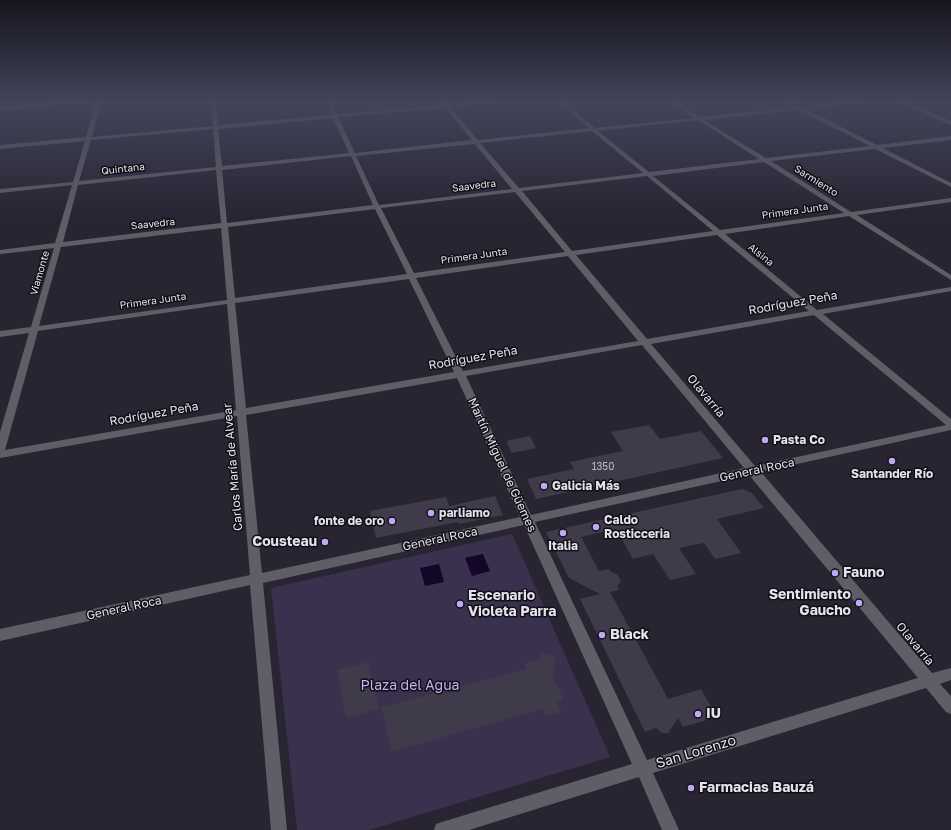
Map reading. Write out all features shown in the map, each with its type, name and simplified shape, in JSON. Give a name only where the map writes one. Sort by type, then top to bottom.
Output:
[{"type":"street","points":[[0,147],[80,140]]},
{"type":"street","name":"Viamonte","points":[[0,450],[88,140]]},
{"type":"street","name":"Carlos María de Alvear","points":[[217,140],[279,830]]},
{"type":"street","name":"Martín Miguel de Güemes","points":[[347,140],[377,207],[460,374],[671,830]]},
{"type":"street","name":"Quintana","points":[[0,191],[498,140]]},
{"type":"street","name":"Alsina","points":[[606,140],[951,424]]},
{"type":"street","name":"Sarmiento","points":[[732,140],[951,278]]},
{"type":"street","points":[[862,140],[951,185]]},
{"type":"street","name":"Saavedra","points":[[0,252],[938,140]]},
{"type":"street","name":"Olavarría","points":[[476,142],[951,707]]},
{"type":"street","name":"Primera Junta","points":[[0,334],[951,200]]},
{"type":"street","name":"Rodríguez Peña","points":[[0,454],[951,289]]},
{"type":"street","name":"General Roca","points":[[0,635],[951,427]]},
{"type":"street","name":"San Lorenzo","points":[[442,830],[951,674]]},
{"type":"green space","name":"Plaza del Agua","points":[[512,534],[610,757],[369,830],[297,830],[271,588]]},
{"type":"shaded area","points":[[483,554],[490,571],[472,576],[465,558]]},
{"type":"shaded area","points":[[439,564],[444,582],[425,586],[420,568]]},
{"type":"building","points":[[649,425],[660,439],[701,431],[723,458],[536,499],[527,479],[574,469],[570,462],[623,451],[611,432]]},
{"type":"building","points":[[530,436],[536,448],[512,453],[506,441]]},
{"type":"building","points":[[742,489],[752,493],[764,508],[717,519],[741,553],[715,559],[704,543],[679,548],[696,574],[670,580],[653,554],[633,559],[616,529],[581,537],[599,571],[609,569],[611,572],[618,575],[621,582],[617,586],[619,590],[610,592],[668,699],[701,689],[717,717],[683,727],[678,718],[668,733],[662,733],[656,728],[645,732],[580,599],[600,594],[569,578],[546,532]]},
{"type":"building","points":[[495,496],[503,515],[376,538],[370,511],[446,497],[449,506]]},
{"type":"building","points":[[540,652],[556,656],[553,676],[564,700],[557,702],[561,712],[546,716],[543,709],[391,752],[382,707],[526,669],[524,664],[539,659]]},
{"type":"building","points":[[368,662],[379,709],[346,718],[337,670]]},
{"type":"place","name":"Pasta Co","points":[[765,440]]},
{"type":"place","name":"Santander Río","points":[[892,461]]},
{"type":"place","name":"Galicia Más","points":[[544,486]]},
{"type":"place","name":"parliamo","points":[[431,513]]},
{"type":"place","name":"fonte de oro","points":[[392,521]]},
{"type":"place","name":"Caldo Rosticceria","points":[[596,527]]},
{"type":"place","name":"Italia","points":[[563,533]]},
{"type":"place","name":"Cousteau","points":[[325,542]]},
{"type":"place","name":"Fauno","points":[[835,573]]},
{"type":"place","name":"Sentimiento Gaucho","points":[[859,603]]},
{"type":"place","name":"Escenario Violeta Parra","points":[[460,604]]},
{"type":"place","name":"Black","points":[[602,635]]},
{"type":"place","name":"IU","points":[[698,714]]},
{"type":"place","name":"Farmacias Bauzá","points":[[691,788]]}]
